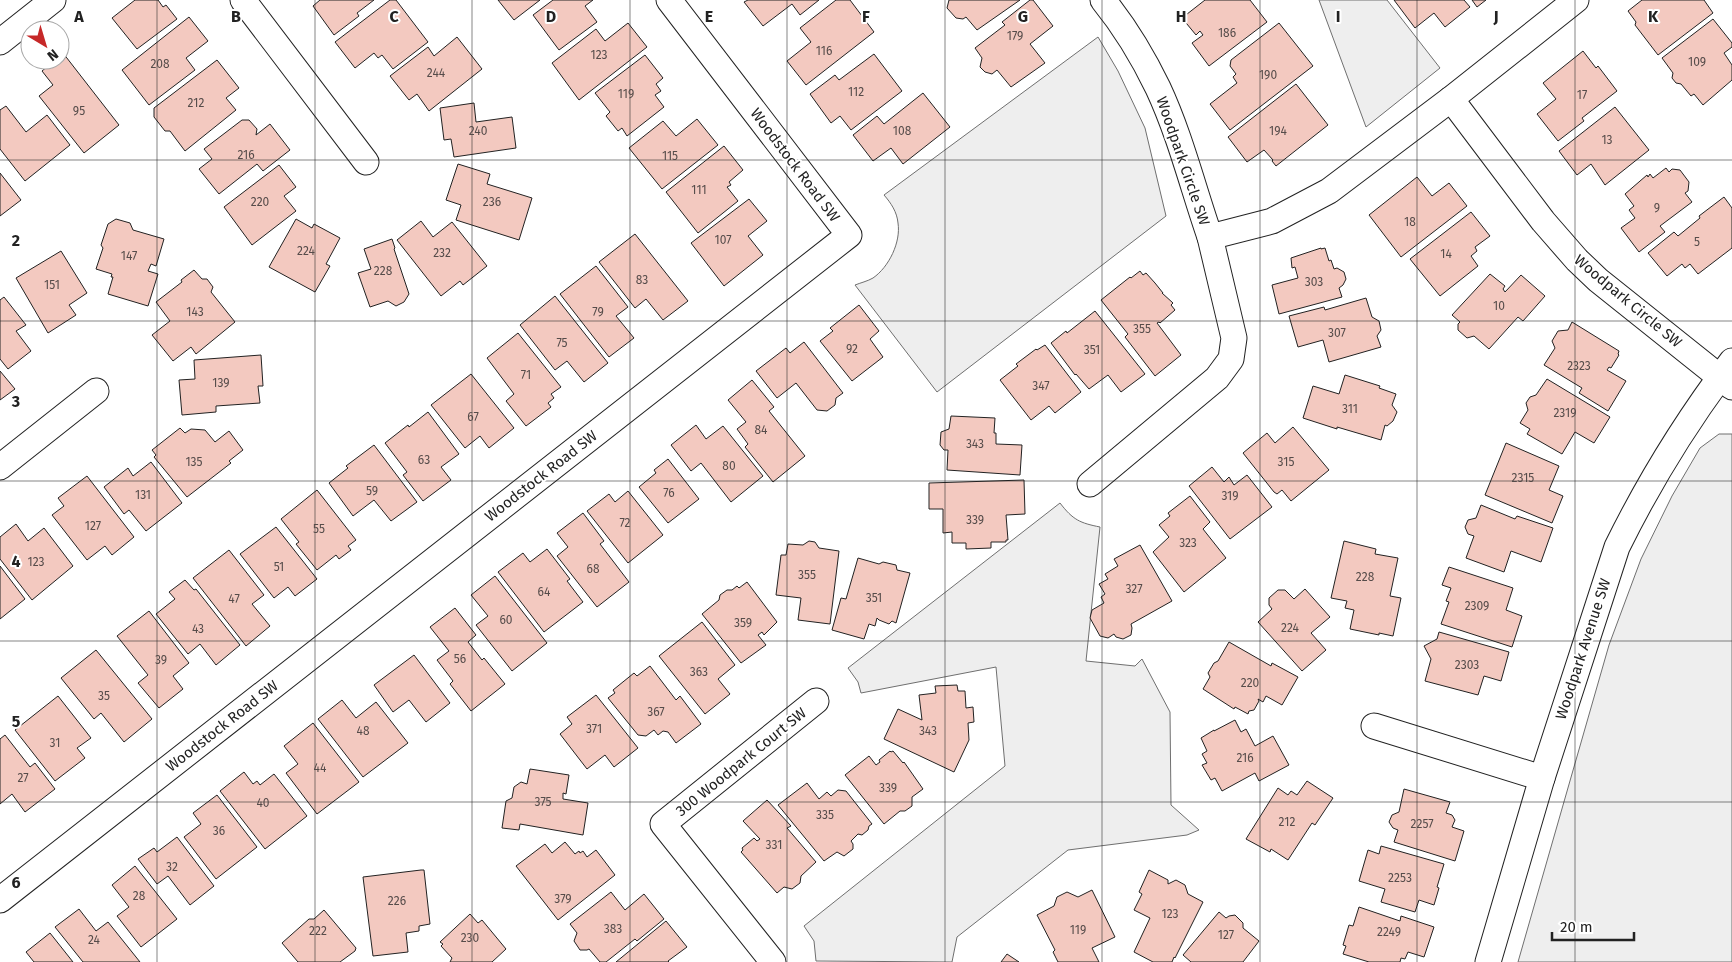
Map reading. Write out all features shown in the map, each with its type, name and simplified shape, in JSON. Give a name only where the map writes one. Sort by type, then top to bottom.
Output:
[{"type":"street","points":[[0,42],[53,0]]},
{"type":"street","points":[[243,0],[366,162]]},
{"type":"street","name":"Woodstock Road SW","points":[[0,900],[849,235],[669,0]]},
{"type":"street","name":"Woodpark Circle SW","points":[[1104,0],[1134,43],[1158,88],[1210,237],[1272,221],[1329,191],[1451,100],[1576,0]]},
{"type":"street","name":"Woodpark Circle SW","points":[[1451,100],[1543,222],[1577,260],[1598,280],[1728,375]]},
{"type":"street","points":[[1090,484],[1217,378],[1231,359],[1234,338],[1210,237]]},
{"type":"street","name":"Woodpark Avenue SW","points":[[1488,962],[1542,778],[1617,547],[1632,516],[1669,452],[1728,375]]},
{"type":"street","points":[[0,466],[96,391]]},
{"type":"street","name":"300 Woodpark Court SW","points":[[773,962],[663,824],[816,701]]},
{"type":"street","points":[[1374,726],[1542,778]]},
{"type":"shaded area","points":[[1319,0],[1387,0],[1440,68],[1366,127]]},
{"type":"shaded area","points":[[1098,37],[1118,71],[1145,128],[1166,216],[937,392],[855,285],[871,279],[879,273],[889,261],[896,246],[898,238],[897,219],[893,208],[884,195]]},
{"type":"shaded area","points":[[1719,434],[1732,434],[1732,962],[1518,962],[1609,645],[1641,559],[1672,496],[1700,448]]},
{"type":"shaded area","points":[[1060,503],[1077,520],[1100,527],[1086,661],[1135,666],[1142,659],[1170,712],[1171,805],[1199,830],[1187,835],[1068,850],[957,937],[952,962],[816,961],[814,941],[804,926],[1005,766],[996,667],[861,693],[858,682],[848,668]]},
{"type":"building","points":[[135,0],[158,0],[163,7],[166,5],[177,19],[137,49],[112,18]]},
{"type":"building","points":[[320,0],[374,0],[357,13],[359,16],[334,35],[313,6]]},
{"type":"building","points":[[390,0],[396,0],[428,42],[393,69],[382,55],[378,58],[374,53],[355,68],[335,42]]},
{"type":"building","points":[[498,0],[540,0],[514,20]]},
{"type":"building","points":[[553,0],[593,0],[585,6],[597,22],[559,50],[533,15]]},
{"type":"building","points":[[748,0],[819,0],[800,15],[792,4],[763,26],[744,2]]},
{"type":"building","points":[[836,0],[850,0],[874,32],[806,85],[787,61],[811,42],[800,28]]},
{"type":"building","points":[[949,0],[1020,0],[977,30],[966,17],[963,19],[956,18],[947,8]]},
{"type":"building","points":[[1030,0],[1033,0],[1053,26],[1030,44],[1045,63],[1011,87],[997,70],[992,74],[985,72],[980,67],[982,58],[975,48],[1005,25],[1002,22]]},
{"type":"building","points":[[1205,0],[1250,0],[1267,22],[1209,66],[1192,43],[1203,35],[1200,31],[1196,35],[1182,18]]},
{"type":"building","points":[[1394,0],[1464,0],[1470,7],[1445,27],[1434,13],[1415,28]]},
{"type":"building","points":[[1472,0],[1486,0],[1477,7]]},
{"type":"building","points":[[1642,0],[1704,0],[1713,13],[1658,55],[1635,25],[1636,22],[1628,11]]},
{"type":"building","points":[[189,17],[208,41],[186,58],[195,70],[149,105],[122,70]]},
{"type":"building","points":[[1713,19],[1732,43],[1732,47],[1724,53],[1732,65],[1732,80],[1703,105],[1694,94],[1691,96],[1681,84],[1676,83],[1672,78],[1673,73],[1662,58]]},
{"type":"building","points":[[628,23],[647,47],[579,100],[552,63],[596,29],[605,41]]},
{"type":"building","points":[[1279,23],[1313,66],[1230,130],[1210,104],[1237,83],[1233,77],[1236,74],[1230,66],[1231,60]]},
{"type":"building","points":[[457,37],[482,69],[429,111],[417,94],[409,100],[390,76],[428,47],[434,56]]},
{"type":"building","points":[[1583,51],[1596,68],[1598,66],[1617,91],[1582,118],[1584,121],[1558,141],[1537,114],[1556,99],[1543,83]]},
{"type":"building","points":[[874,54],[902,91],[851,130],[840,116],[831,123],[810,94],[835,75],[839,80]]},
{"type":"building","points":[[645,55],[663,78],[656,84],[661,91],[655,95],[664,107],[627,136],[622,128],[618,131],[606,116],[610,112],[595,93]]},
{"type":"building","points":[[217,60],[239,88],[226,98],[236,110],[185,151],[170,131],[165,131],[154,117],[154,108]]},
{"type":"building","points":[[70,62],[119,125],[84,153],[39,96],[53,85],[42,71],[70,70]]},
{"type":"building","points":[[1296,84],[1328,125],[1276,166],[1264,150],[1247,162],[1228,137]]},
{"type":"building","points":[[923,93],[950,127],[903,164],[891,148],[873,161],[853,135],[877,116],[884,124]]},
{"type":"building","points":[[474,103],[476,122],[512,117],[516,148],[454,157],[451,139],[444,140],[440,108]]},
{"type":"building","points":[[6,106],[26,132],[47,115],[70,145],[25,181],[0,149],[0,110]]},
{"type":"building","points":[[1615,107],[1649,150],[1605,185],[1591,164],[1577,175],[1559,151]]},
{"type":"building","points":[[697,119],[718,145],[662,189],[629,148],[663,121],[676,136]]},
{"type":"building","points":[[242,120],[249,120],[257,129],[256,135],[270,124],[290,150],[263,171],[257,164],[219,194],[199,169],[212,159],[204,149]]},
{"type":"building","points":[[724,146],[743,170],[729,182],[731,185],[727,187],[738,201],[698,233],[666,192]]},
{"type":"building","points":[[458,164],[490,174],[487,184],[532,198],[519,240],[456,220],[461,205],[446,200]]},
{"type":"building","points":[[279,165],[296,187],[284,196],[296,211],[252,245],[224,207]]},
{"type":"building","points":[[1666,168],[1669,172],[1672,169],[1680,170],[1689,182],[1688,191],[1685,193],[1692,202],[1660,226],[1665,232],[1639,252],[1621,228],[1635,218],[1629,210],[1634,206],[1625,194],[1647,175],[1648,177],[1650,174],[1653,178]]},
{"type":"building","points":[[0,173],[21,200],[0,216]]},
{"type":"building","points":[[1417,177],[1432,196],[1449,183],[1467,206],[1401,257],[1369,215]]},
{"type":"building","points":[[1724,197],[1732,208],[1732,248],[1698,274],[1690,264],[1685,268],[1682,264],[1667,276],[1648,253],[1674,232],[1678,236],[1700,218],[1699,216]]},
{"type":"building","points":[[749,199],[767,221],[748,236],[763,255],[724,286],[691,243]]},
{"type":"building","points":[[1471,212],[1490,236],[1475,247],[1477,251],[1471,256],[1478,266],[1440,296],[1410,259]]},
{"type":"building","points":[[116,219],[130,223],[133,230],[164,239],[156,266],[151,264],[148,271],[158,274],[148,306],[108,294],[113,277],[111,277],[112,274],[96,269],[108,224]]},
{"type":"building","points":[[296,219],[312,228],[314,224],[340,238],[326,264],[330,266],[315,292],[269,267]]},
{"type":"building","points":[[421,221],[433,237],[452,222],[487,266],[463,285],[460,281],[441,296],[397,240]]},
{"type":"building","points":[[635,234],[688,301],[663,320],[646,299],[635,308],[599,262]]},
{"type":"building","points":[[392,239],[409,294],[404,302],[396,306],[388,301],[370,307],[358,273],[371,269],[364,249]]},
{"type":"building","points":[[1325,248],[1334,269],[1337,268],[1344,272],[1346,279],[1339,288],[1342,297],[1279,314],[1272,285],[1298,278],[1295,267],[1292,268],[1291,258]]},
{"type":"building","points":[[61,251],[87,293],[69,305],[76,315],[48,333],[16,278]]},
{"type":"building","points":[[596,266],[628,307],[616,316],[634,338],[609,357],[560,294]]},
{"type":"building","points":[[194,270],[202,279],[207,279],[213,287],[211,292],[235,322],[196,354],[191,347],[173,361],[152,335],[170,321],[156,302]]},
{"type":"building","points":[[1140,271],[1143,275],[1146,273],[1173,303],[1171,305],[1175,310],[1160,323],[1157,323],[1181,355],[1155,376],[1125,337],[1128,334],[1101,300]]},
{"type":"building","points":[[1490,274],[1505,286],[1503,289],[1505,292],[1521,275],[1545,296],[1523,321],[1518,317],[1489,349],[1474,336],[1467,338],[1458,330],[1460,322],[1452,315]]},
{"type":"building","points":[[555,296],[608,363],[584,382],[567,361],[555,370],[520,325]]},
{"type":"building","points":[[4,297],[26,325],[16,331],[31,351],[8,369],[0,359],[0,300]]},
{"type":"building","points":[[1366,298],[1372,317],[1379,321],[1381,330],[1377,336],[1381,347],[1329,362],[1323,340],[1298,347],[1289,316],[1324,307],[1325,310]]},
{"type":"building","points":[[859,305],[879,331],[870,339],[883,357],[852,381],[820,341],[833,331],[830,328]]},
{"type":"building","points":[[1095,311],[1145,374],[1121,392],[1108,375],[1089,389],[1075,375],[1051,343]]},
{"type":"building","points":[[1572,322],[1619,351],[1619,355],[1611,368],[1609,367],[1607,370],[1626,381],[1608,411],[1579,393],[1582,388],[1544,365],[1555,348],[1552,341],[1558,331],[1568,330]]},
{"type":"building","points":[[518,333],[561,387],[551,394],[554,398],[548,403],[551,407],[526,426],[506,401],[514,394],[487,358]]},
{"type":"building","points":[[804,342],[843,393],[836,398],[835,405],[827,411],[817,410],[796,383],[777,398],[756,371],[786,348],[790,353]]},
{"type":"building","points":[[1045,345],[1081,392],[1055,413],[1049,406],[1031,420],[1000,380],[1018,366],[1016,364],[1036,349]]},
{"type":"building","points":[[261,355],[263,386],[258,386],[260,403],[216,406],[216,412],[182,415],[179,380],[195,379],[194,360]]},
{"type":"building","points":[[0,371],[15,389],[0,400]]},
{"type":"building","points":[[471,374],[514,428],[489,448],[480,436],[465,448],[431,405]]},
{"type":"building","points":[[1345,375],[1380,386],[1379,388],[1396,394],[1392,405],[1397,412],[1393,421],[1387,426],[1385,425],[1381,440],[1303,418],[1313,386],[1339,394]]},
{"type":"building","points":[[1547,379],[1610,417],[1594,443],[1575,432],[1562,454],[1527,434],[1530,429],[1520,423],[1528,410],[1526,403],[1530,397],[1536,395]]},
{"type":"building","points":[[752,380],[774,407],[769,411],[805,456],[773,482],[745,447],[748,444],[737,429],[746,422],[728,400]]},
{"type":"building","points":[[428,412],[459,454],[441,467],[451,480],[423,501],[403,475],[407,472],[385,443]]},
{"type":"building","points":[[951,416],[995,418],[994,433],[996,433],[996,444],[1022,445],[1020,475],[947,470],[948,450],[944,450],[940,445],[941,432],[949,429]]},
{"type":"building","points":[[696,425],[706,439],[723,426],[763,476],[731,502],[701,463],[691,471],[671,445]]},
{"type":"building","points":[[1293,427],[1329,470],[1291,501],[1282,490],[1277,494],[1274,492],[1243,453],[1267,433],[1275,443]]},
{"type":"building","points":[[180,428],[185,433],[191,429],[205,430],[215,442],[229,431],[243,450],[229,461],[231,463],[187,497],[154,457],[156,455],[152,450]]},
{"type":"building","points":[[1506,443],[1559,466],[1549,490],[1563,496],[1552,523],[1485,495]]},
{"type":"building","points":[[374,445],[417,502],[391,521],[374,500],[353,516],[329,483],[348,468],[346,466]]},
{"type":"building","points":[[668,459],[699,499],[668,523],[639,487],[656,473],[654,470]]},
{"type":"building","points":[[151,462],[182,503],[146,531],[129,510],[124,514],[104,487],[128,468],[133,476]]},
{"type":"building","points":[[1212,467],[1224,482],[1229,477],[1234,485],[1247,475],[1272,507],[1230,539],[1189,486]]},
{"type":"building","points":[[87,476],[134,537],[112,555],[105,546],[87,560],[52,515],[64,506],[58,498]]},
{"type":"building","points":[[1024,480],[1025,514],[1006,515],[1008,540],[1006,542],[991,542],[991,548],[966,549],[966,543],[952,543],[952,532],[943,533],[943,509],[929,509],[929,483]]},
{"type":"building","points":[[317,490],[356,540],[348,546],[351,550],[339,559],[336,555],[317,570],[296,544],[299,542],[281,519]]},
{"type":"building","points":[[628,491],[663,535],[628,563],[587,511],[609,494],[615,502]]},
{"type":"building","points":[[1190,496],[1210,522],[1203,529],[1226,558],[1184,592],[1153,552],[1169,537],[1159,525],[1170,516],[1168,513]]},
{"type":"building","points":[[1481,505],[1515,519],[1517,516],[1553,528],[1541,562],[1511,551],[1504,572],[1466,558],[1474,536],[1468,534],[1465,527],[1468,520],[1476,518]]},
{"type":"building","points":[[583,513],[604,541],[600,544],[629,582],[597,607],[557,556],[568,547],[557,533]]},
{"type":"building","points":[[16,524],[28,541],[44,528],[73,566],[32,600],[0,559],[0,537]]},
{"type":"building","points":[[276,527],[317,579],[295,596],[288,587],[274,598],[240,554]]},
{"type":"building","points":[[809,541],[815,542],[819,548],[839,551],[830,624],[798,620],[801,598],[776,595],[781,555],[786,555],[788,544],[803,545]]},
{"type":"building","points":[[1344,541],[1376,549],[1375,554],[1398,558],[1390,596],[1401,598],[1393,636],[1350,629],[1354,610],[1345,608],[1347,601],[1331,598]]},
{"type":"building","points":[[1140,545],[1172,601],[1131,624],[1131,635],[1123,639],[1116,637],[1114,634],[1108,638],[1100,636],[1090,618],[1092,610],[1104,603],[1101,597],[1105,594],[1099,584],[1108,579],[1105,574],[1118,566],[1114,559]]},
{"type":"building","points":[[547,549],[570,579],[567,581],[583,602],[544,632],[498,572],[523,553],[530,562]]},
{"type":"building","points":[[229,550],[264,595],[252,604],[270,626],[246,646],[193,578]]},
{"type":"building","points":[[858,558],[879,564],[883,562],[896,565],[897,570],[910,573],[896,623],[892,621],[889,624],[877,618],[875,626],[869,624],[864,639],[832,630],[841,598],[846,599]]},
{"type":"building","points":[[0,566],[25,599],[0,619]]},
{"type":"building","points":[[1449,567],[1513,588],[1506,610],[1522,616],[1512,647],[1441,624],[1449,602],[1446,601],[1451,588],[1442,585]]},
{"type":"building","points":[[495,576],[547,643],[512,671],[476,625],[488,616],[471,595]]},
{"type":"building","points":[[185,580],[194,590],[196,589],[240,645],[216,665],[200,644],[188,654],[156,614],[175,599],[169,592]]},
{"type":"building","points":[[747,582],[777,622],[764,635],[762,632],[758,635],[766,645],[741,663],[702,614],[719,600],[720,595],[727,590],[732,590],[737,586],[739,588]]},
{"type":"building","points":[[1305,589],[1330,617],[1311,633],[1326,650],[1302,671],[1258,622],[1272,609],[1269,605],[1269,598],[1278,590],[1285,590],[1294,599]]},
{"type":"building","points":[[455,608],[476,635],[468,642],[505,684],[471,711],[450,684],[453,681],[437,660],[449,651],[430,627]]},
{"type":"building","points":[[149,611],[189,663],[173,676],[183,689],[159,708],[138,683],[148,675],[117,636]]},
{"type":"building","points":[[702,622],[735,665],[718,679],[730,694],[705,714],[659,656]]},
{"type":"building","points":[[1439,632],[1509,652],[1501,681],[1484,676],[1478,695],[1425,681],[1431,659],[1424,646],[1437,639]]},
{"type":"building","points":[[1229,642],[1271,666],[1272,663],[1298,677],[1282,705],[1266,696],[1263,702],[1258,699],[1259,701],[1254,710],[1249,711],[1248,714],[1235,707],[1234,709],[1203,689],[1210,677],[1208,673],[1214,663],[1218,661]]},
{"type":"building","points":[[96,650],[152,719],[124,742],[101,713],[94,719],[61,678]]},
{"type":"building","points":[[414,655],[450,703],[426,722],[409,700],[393,712],[374,685]]},
{"type":"building","points":[[650,666],[676,700],[680,696],[701,724],[676,743],[668,732],[663,731],[658,735],[654,730],[646,736],[638,735],[608,698],[615,693],[613,690],[634,673],[637,676]]},
{"type":"building","points":[[957,685],[958,691],[965,691],[966,708],[973,707],[974,722],[968,723],[969,740],[954,772],[884,739],[898,709],[922,720],[919,695],[936,693],[935,686]]},
{"type":"building","points":[[596,695],[638,748],[614,767],[605,755],[587,769],[560,734],[572,724],[567,717]]},
{"type":"building","points":[[58,696],[91,738],[77,748],[85,758],[55,781],[15,730]]},
{"type":"building","points":[[342,700],[356,718],[376,702],[408,743],[363,777],[318,719]]},
{"type":"building","points":[[1235,720],[1241,732],[1246,729],[1255,746],[1273,736],[1289,765],[1259,781],[1255,773],[1222,791],[1215,778],[1211,780],[1202,765],[1207,763],[1202,754],[1207,751],[1201,738]]},
{"type":"building","points":[[313,723],[359,782],[317,814],[286,773],[298,764],[284,746]]},
{"type":"building","points":[[5,735],[30,767],[35,763],[55,789],[25,812],[12,794],[0,804],[0,739]]},
{"type":"building","points":[[890,751],[893,751],[904,762],[923,789],[912,797],[912,806],[905,811],[900,811],[884,824],[845,775],[869,756],[876,765]]},
{"type":"building","points":[[530,769],[569,775],[566,794],[563,793],[563,799],[588,803],[583,835],[520,824],[519,830],[502,828],[506,801],[512,798],[514,787],[521,782],[527,784]]},
{"type":"building","points":[[244,772],[253,784],[257,781],[260,785],[274,774],[307,816],[265,849],[220,791]]},
{"type":"building","points":[[1307,781],[1333,798],[1315,825],[1312,823],[1288,860],[1271,849],[1270,852],[1246,839],[1278,788],[1288,795],[1291,791],[1297,795]]},
{"type":"building","points":[[807,783],[819,799],[827,792],[831,796],[838,790],[846,791],[872,824],[862,835],[858,834],[851,841],[853,849],[844,856],[837,852],[824,861],[778,805]]},
{"type":"building","points":[[1404,789],[1450,802],[1446,813],[1452,815],[1455,820],[1452,827],[1464,831],[1455,861],[1394,842],[1398,830],[1393,828],[1389,822],[1392,815],[1399,812]]},
{"type":"building","points":[[217,795],[257,847],[216,879],[184,837],[201,824],[193,813]]},
{"type":"building","points":[[767,800],[791,826],[787,828],[816,862],[801,876],[800,883],[792,889],[784,887],[777,893],[741,852],[742,848],[754,838],[757,841],[760,839],[743,821]]},
{"type":"building","points":[[177,837],[214,886],[190,905],[168,876],[157,884],[138,859],[154,848],[157,852]]},
{"type":"building","points":[[565,842],[575,854],[583,851],[587,857],[596,850],[615,875],[558,920],[516,866],[545,844],[552,853]]},
{"type":"building","points":[[1381,846],[1444,864],[1434,905],[1419,900],[1415,912],[1381,902],[1385,889],[1359,881],[1368,850],[1379,854]]},
{"type":"building","points":[[135,866],[177,919],[141,947],[117,916],[129,907],[112,885]]},
{"type":"building","points":[[424,870],[430,924],[419,926],[419,931],[406,933],[408,952],[373,956],[363,877]]},
{"type":"building","points":[[1149,870],[1168,880],[1168,884],[1176,880],[1185,885],[1188,894],[1203,902],[1172,962],[1153,962],[1134,952],[1150,918],[1134,910],[1142,894],[1139,892]]},
{"type":"building","points":[[1092,890],[1115,937],[1092,948],[1099,962],[1058,962],[1053,952],[1055,950],[1037,915],[1054,906],[1057,897],[1067,892],[1078,897]]},
{"type":"building","points":[[611,892],[625,910],[644,894],[664,919],[637,941],[635,939],[606,962],[600,962],[589,949],[580,950],[574,941],[577,933],[570,924]]},
{"type":"building","points":[[1359,907],[1400,921],[1401,916],[1434,927],[1424,957],[1408,952],[1405,959],[1401,958],[1400,962],[1369,962],[1343,954],[1346,946],[1343,945],[1349,925],[1353,926]]},
{"type":"building","points":[[79,909],[96,931],[108,922],[140,962],[83,962],[55,927]]},
{"type":"building","points":[[324,910],[356,948],[355,951],[340,962],[298,962],[282,943],[309,919],[314,919]]},
{"type":"building","points":[[1219,912],[1226,918],[1235,915],[1243,923],[1243,928],[1259,941],[1243,962],[1191,962],[1183,955]]},
{"type":"building","points":[[470,914],[478,923],[482,920],[506,949],[492,962],[450,962],[452,958],[441,946],[443,944],[440,942]]},
{"type":"building","points":[[666,921],[687,947],[669,962],[616,962]]},
{"type":"building","points":[[50,933],[73,962],[34,962],[26,952]]},
{"type":"building","points":[[1007,954],[1019,962],[1001,962]]}]
